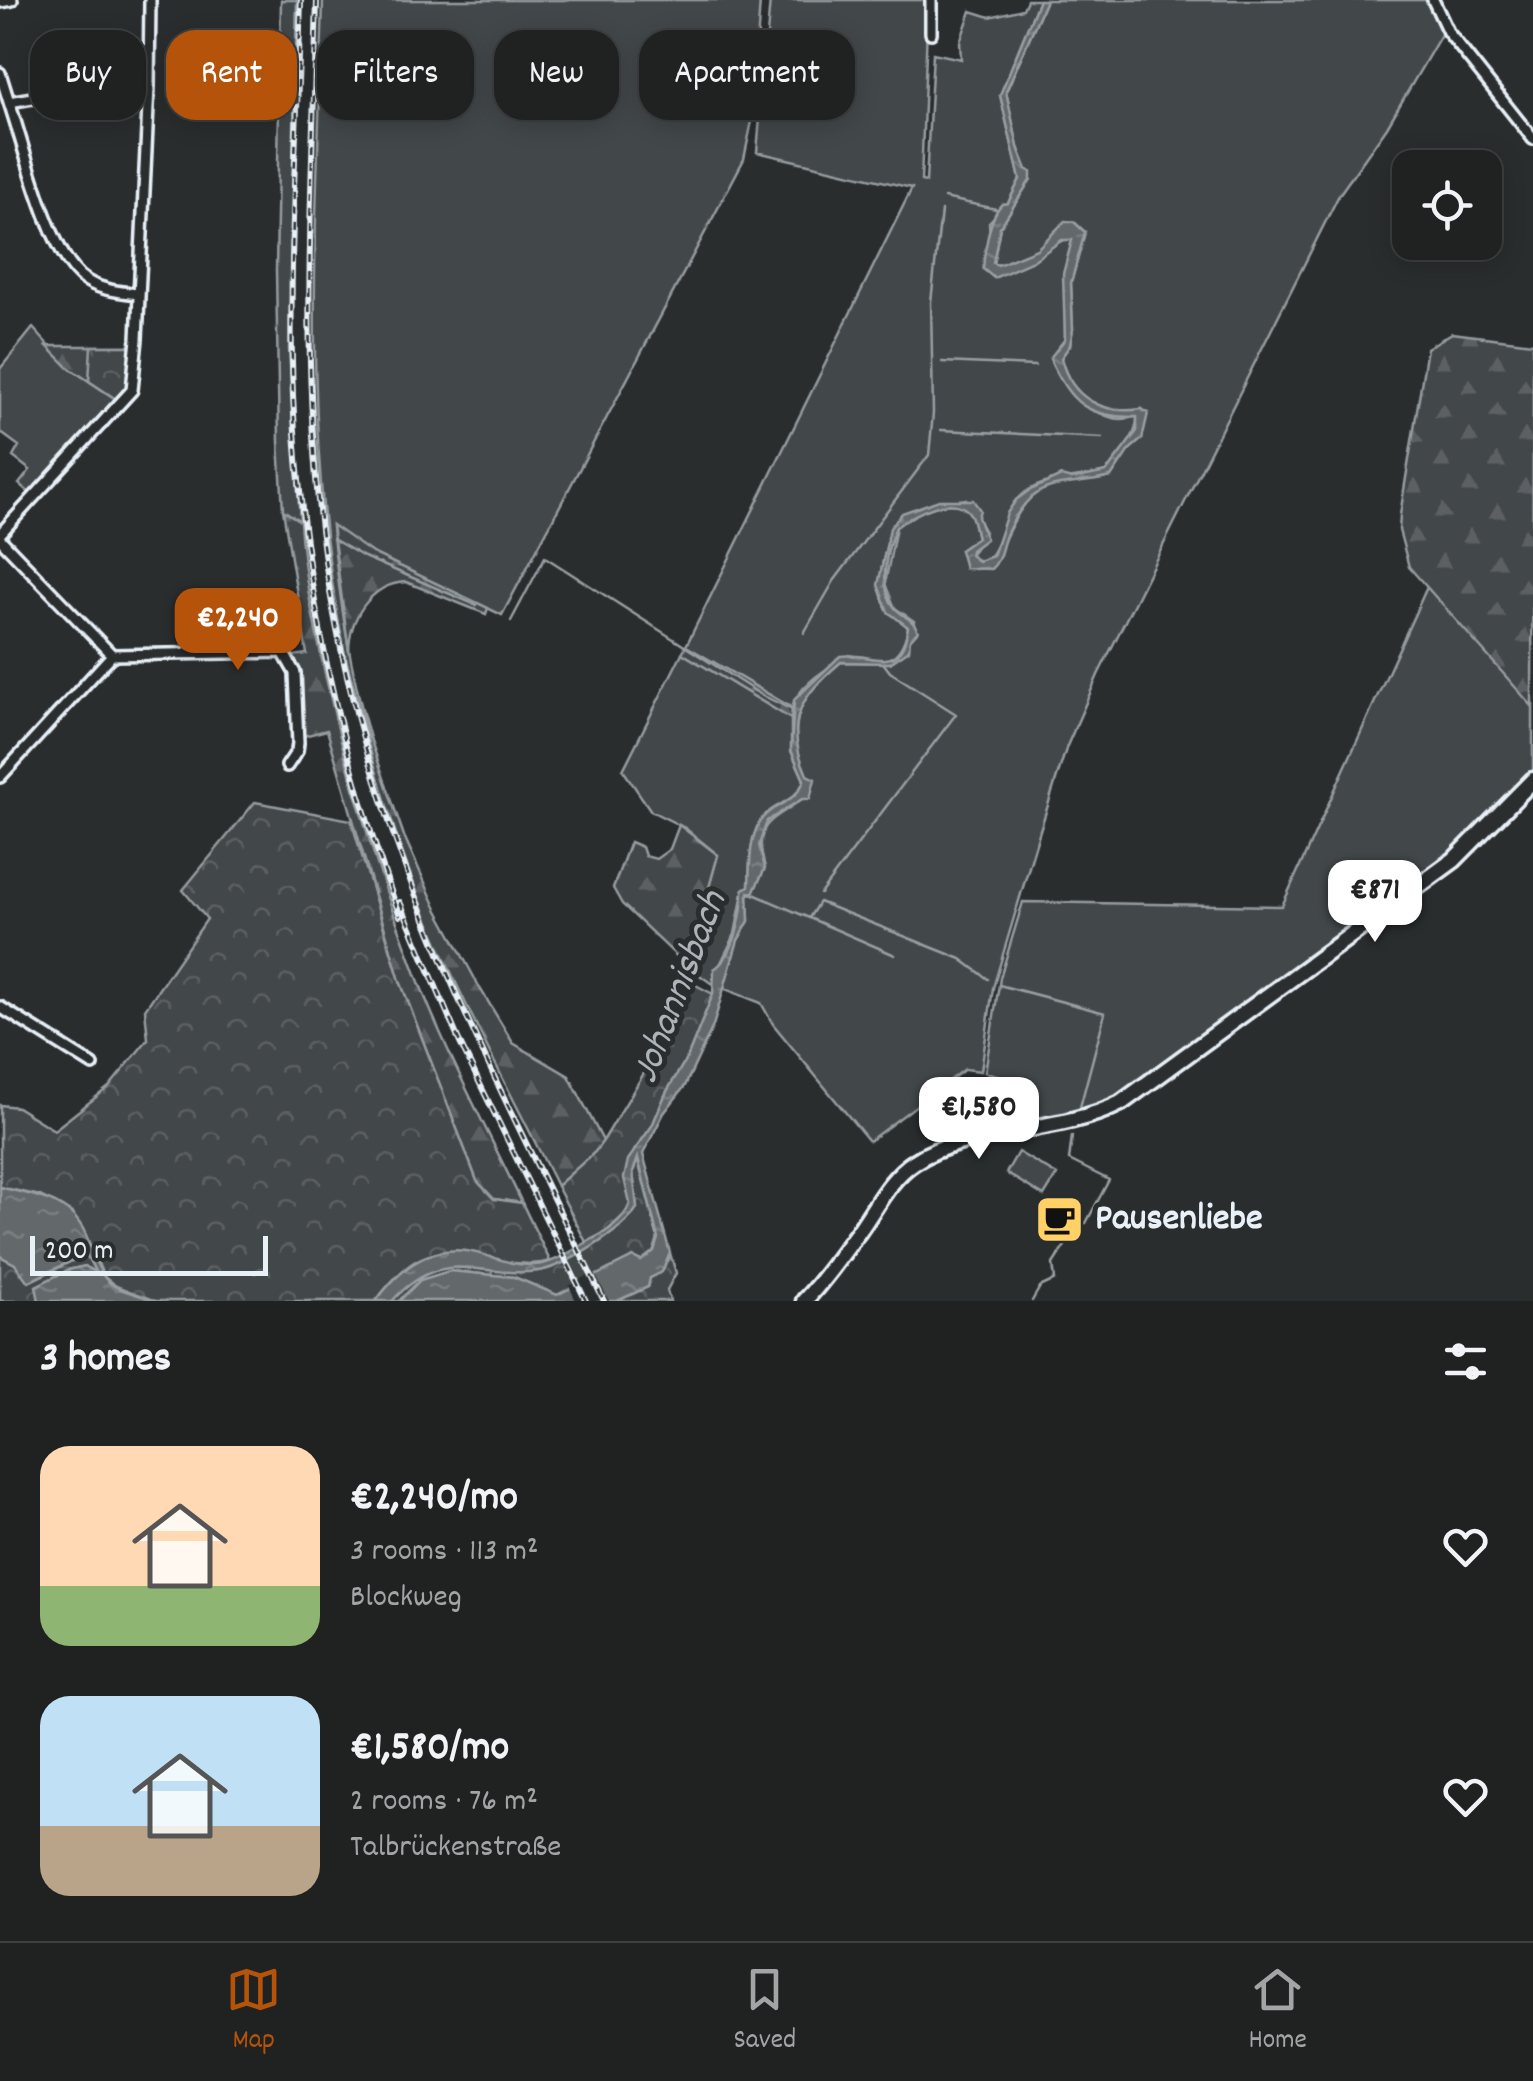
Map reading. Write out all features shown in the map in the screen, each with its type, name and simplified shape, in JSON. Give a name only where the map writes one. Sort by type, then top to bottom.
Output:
[{"type":"main road","points":[[804,1301],[834,1266],[894,1180],[912,1163],[953,1145],[1081,1120],[1121,1104],[1454,860],[1533,780]]},
{"type":"street","points":[[0,2],[12,0]]},
{"type":"street","points":[[112,655],[0,536],[127,399],[134,378],[150,0]]},
{"type":"street","points":[[931,33],[932,0]]},
{"type":"street","points":[[1432,0],[1448,32],[1533,140]]},
{"type":"street","points":[[0,73],[40,196],[68,260],[91,283],[139,294]]},
{"type":"street","points":[[9,102],[44,96],[148,96]]},
{"type":"street","points":[[0,776],[112,655],[284,652],[295,673],[298,742],[298,751],[287,766]]},
{"type":"street","points":[[0,1007],[93,1066]]},
{"type":"green space","points":[[281,0],[297,0],[296,30],[280,30]]},
{"type":"green space","points":[[323,0],[760,0],[758,30],[639,30],[639,120],[752,120],[744,159],[502,615],[372,553],[332,527],[351,660],[370,738],[344,650],[321,489],[315,326],[319,120],[474,120],[474,30],[322,30]]},
{"type":"green space","points":[[770,0],[928,0],[921,181],[926,182],[933,53],[961,59],[960,42],[971,11],[990,17],[1023,9],[1027,0],[1039,0],[1000,95],[1020,179],[1008,203],[989,222],[990,241],[983,269],[1016,268],[1072,239],[1065,278],[1065,340],[1050,359],[1070,389],[1100,413],[1122,419],[1137,417],[1131,439],[1106,472],[1036,486],[1016,500],[987,558],[970,556],[985,532],[966,499],[921,507],[901,519],[887,543],[880,584],[886,607],[908,628],[900,649],[880,661],[849,655],[808,684],[792,708],[686,646],[912,188],[757,152],[760,120],[855,120],[855,30],[767,30]]},
{"type":"green space","points":[[1046,0],[1429,0],[1442,33],[1387,127],[1339,195],[1098,675],[1067,746],[993,988],[981,1071],[965,1069],[869,1141],[773,1024],[761,1003],[723,988],[738,940],[749,921],[748,895],[765,868],[763,832],[773,819],[802,799],[804,777],[796,737],[805,700],[841,662],[890,663],[910,640],[914,621],[895,608],[885,584],[896,527],[933,507],[964,507],[971,514],[977,538],[960,550],[975,569],[991,568],[1016,518],[1033,495],[1056,484],[1111,477],[1129,450],[1142,439],[1142,409],[1114,409],[1091,401],[1072,384],[1061,358],[1070,345],[1071,283],[1085,232],[1074,222],[1065,221],[1037,250],[993,264],[1000,227],[1031,179],[1018,147],[1006,92]]},
{"type":"green space","points":[[279,120],[294,120],[289,349],[300,521],[283,510],[276,270]]},
{"type":"green space","points":[[33,328],[68,367],[119,401],[32,495],[19,484],[30,470],[13,457],[19,446],[0,432],[0,369]]},
{"type":"green space","points":[[1452,333],[1533,343],[1532,706],[1409,567],[1399,530],[1427,348]]},
{"type":"green space","points":[[47,346],[131,346],[128,386],[119,401],[68,367]]},
{"type":"green space","points":[[91,346],[131,346],[128,386],[119,401],[89,381]]},
{"type":"green space","points":[[283,510],[300,521],[310,600],[335,715],[388,897],[438,1028],[522,1203],[494,1199],[477,1181],[400,981],[327,730],[300,737],[299,673],[293,656],[307,654]]},
{"type":"green space","points":[[332,525],[372,553],[488,608],[486,614],[406,582],[393,584],[364,605],[353,627],[349,652]]},
{"type":"green space","points":[[1427,587],[1533,705],[1533,770],[1469,839],[1115,1101],[1098,1109],[1028,1123],[1020,1081],[985,1072],[1000,978],[1023,902],[1282,906]]},
{"type":"green space","points":[[686,646],[792,708],[791,719],[682,653]]},
{"type":"green space","points":[[344,651],[367,737],[435,905],[513,1043],[569,1076],[603,1141],[557,1186],[429,923],[388,808],[364,730]]},
{"type":"green space","points":[[682,653],[791,719],[791,751],[804,780],[795,794],[759,823],[751,854],[749,887],[744,888],[735,934],[713,979],[715,986],[687,966],[718,855],[685,828],[651,811],[623,770]]},
{"type":"green space","points":[[255,802],[351,820],[400,981],[477,1181],[494,1199],[522,1203],[550,1261],[517,1263],[452,1254],[423,1257],[409,1265],[376,1301],[155,1301],[116,1286],[104,1277],[72,1213],[40,1196],[0,1187],[0,1105],[17,1107],[54,1130],[109,1087],[148,1039],[145,1009],[207,919],[183,890]]},
{"type":"green space","points":[[679,825],[718,855],[687,966],[622,904],[613,888],[630,842],[642,847],[645,856],[656,859],[670,849]]},
{"type":"green space","points":[[688,981],[713,994],[688,1056],[652,1126],[634,1151],[626,1213],[605,1233],[586,1242],[557,1186],[603,1141],[658,1050]]},
{"type":"green space","points":[[1018,1152],[1057,1175],[1044,1196],[1006,1173]]},
{"type":"green space","points":[[637,1157],[658,1238],[654,1251],[641,1261],[633,1258],[557,1295],[514,1277],[450,1271],[420,1280],[399,1301],[392,1301],[428,1273],[444,1268],[516,1272],[538,1271],[564,1263],[604,1237],[637,1208],[633,1172]]},
{"type":"green space","points":[[670,1253],[676,1273],[667,1290],[670,1301],[617,1301],[647,1287],[646,1283]]},
{"type":"green space","points":[[86,1254],[97,1275],[85,1266],[68,1270],[37,1286],[39,1301],[0,1301],[0,1256],[15,1264],[29,1282]]},
{"type":"water","points":[[1039,0],[1046,0],[1006,91],[1018,147],[1031,179],[1000,227],[993,263],[998,265],[1037,249],[1065,221],[1074,222],[1085,232],[1071,283],[1070,345],[1061,358],[1073,384],[1091,401],[1148,413],[1142,439],[1129,450],[1111,477],[1038,492],[1017,514],[991,569],[965,568],[960,550],[977,538],[971,516],[963,507],[933,507],[896,527],[887,557],[887,590],[895,608],[918,631],[910,640],[909,650],[890,663],[841,662],[806,699],[796,725],[796,739],[807,775],[815,779],[810,799],[802,799],[767,821],[759,845],[765,868],[748,895],[749,921],[738,940],[713,1026],[685,1086],[664,1113],[643,1154],[670,1253],[662,1272],[650,1278],[648,1287],[617,1301],[399,1301],[420,1280],[450,1271],[514,1277],[557,1295],[633,1257],[641,1261],[654,1251],[658,1238],[638,1158],[633,1172],[637,1208],[607,1237],[577,1255],[538,1271],[445,1269],[428,1273],[392,1301],[376,1301],[414,1263],[438,1252],[466,1251],[516,1264],[542,1264],[571,1252],[619,1221],[630,1204],[624,1178],[628,1160],[652,1126],[688,1056],[713,994],[714,969],[727,954],[736,933],[743,889],[749,886],[756,830],[764,816],[795,794],[804,780],[791,750],[794,700],[840,656],[891,658],[904,643],[908,627],[888,612],[878,585],[890,528],[902,513],[939,500],[973,500],[980,510],[978,517],[986,539],[970,555],[978,561],[993,556],[1007,513],[1016,500],[1061,476],[1072,479],[1106,472],[1137,431],[1137,417],[1093,411],[1073,397],[1050,358],[1065,339],[1063,274],[1072,240],[1062,240],[1033,261],[994,278],[983,269],[994,216],[1002,204],[1008,203],[1020,179],[1000,95]]},
{"type":"water","points":[[0,1187],[50,1200],[71,1213],[109,1282],[155,1301],[39,1301],[36,1286],[68,1270],[85,1266],[96,1273],[86,1254],[28,1282],[15,1264],[0,1256]]},
{"type":"pier","points":[[594,1272],[609,1301],[576,1301],[569,1286]]},
{"type":"waterway","points":[[944,198],[996,209]]},
{"type":"waterway","points":[[804,633],[834,581],[929,455],[933,413],[931,302],[941,211]]},
{"type":"waterway","points":[[942,362],[1035,366]]},
{"type":"waterway","points":[[941,430],[1103,438]]},
{"type":"waterway","points":[[333,539],[364,557],[476,605]]},
{"type":"waterway","points":[[511,621],[545,557],[758,693],[792,710]]},
{"type":"waterway","points":[[820,894],[956,714],[890,672],[884,664]]},
{"type":"waterway","name":"Johannisbach","points":[[749,892],[895,955]]},
{"type":"waterway","points":[[809,918],[819,902],[961,959],[988,979]]},
{"type":"waterway","points":[[999,985],[1105,1013],[1079,1111]]},
{"type":"waterway","points":[[1032,1301],[1040,1287],[1055,1280],[1053,1264],[1079,1224],[1086,1223],[1109,1180],[1069,1160],[1072,1136]]},
{"type":"railway","points":[[301,0],[292,347],[304,529],[341,725],[400,916]]},
{"type":"railway","points":[[317,0],[309,280],[312,420],[325,560],[343,660],[368,756],[434,941],[515,1121],[604,1301]]},
{"type":"railway","points":[[400,902],[460,1043],[586,1301]]},
{"type":"place","name":"Pausenliebe","points":[[1060,1220]]}]
